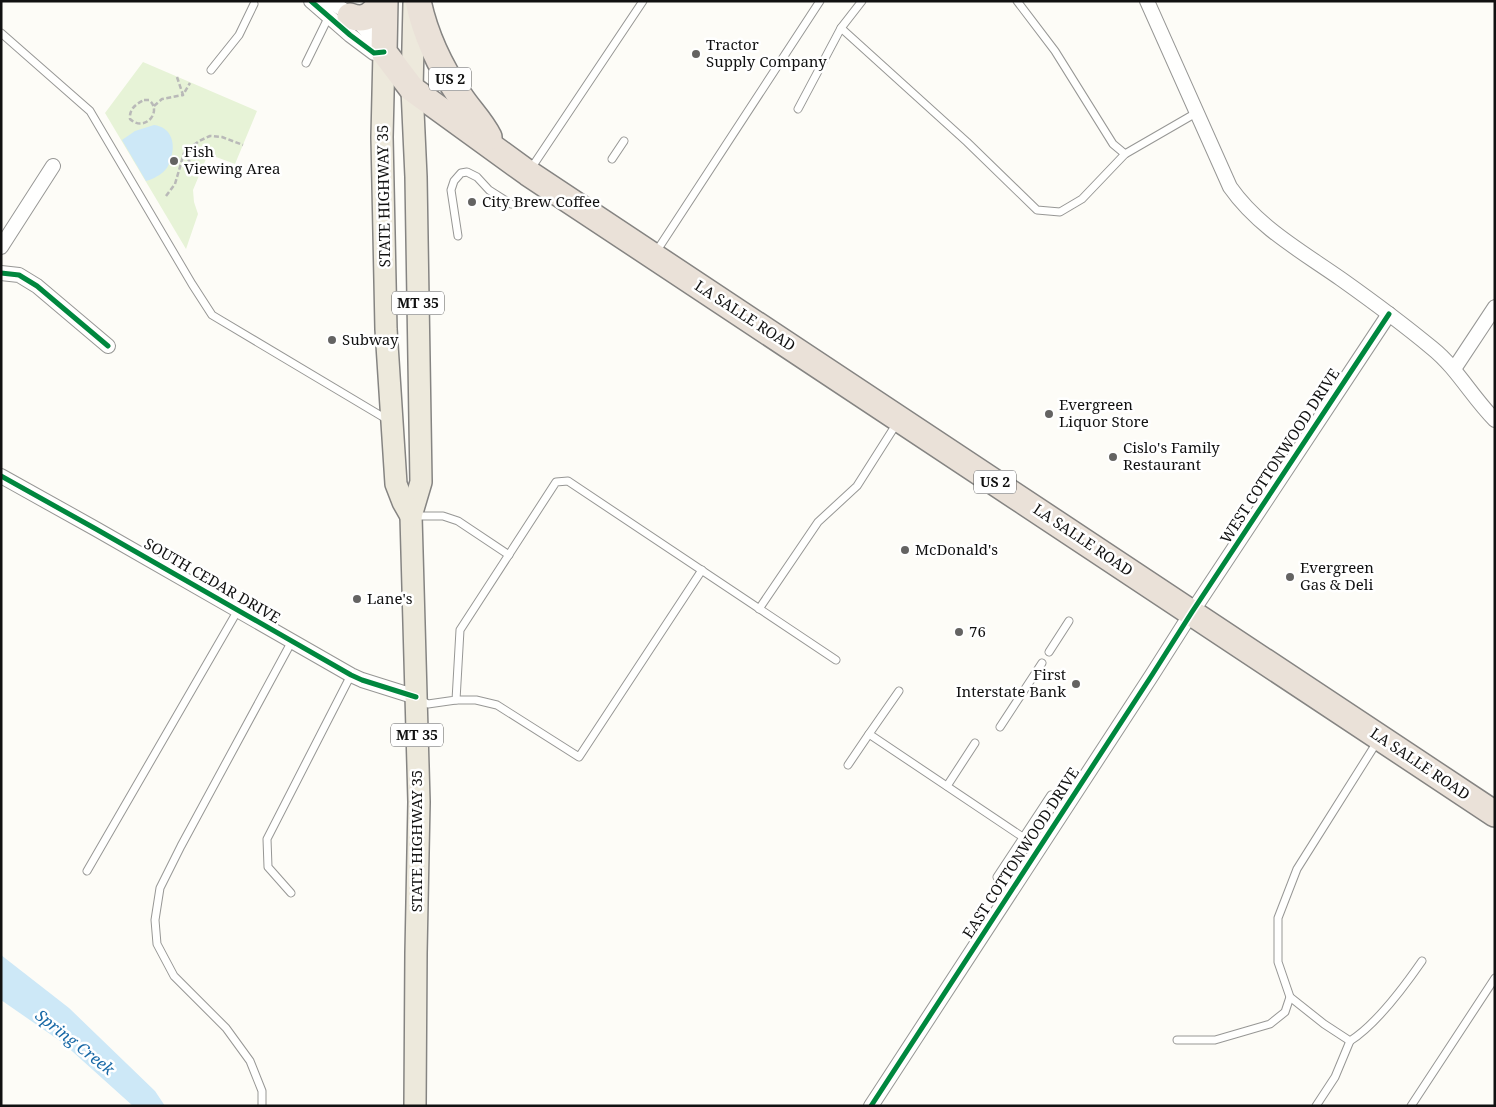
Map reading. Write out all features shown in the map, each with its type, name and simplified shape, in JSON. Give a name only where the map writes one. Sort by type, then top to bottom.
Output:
[{"type":"highway","points":[[337,8],[357,18],[365,18],[384,1]]},
{"type":"highway","points":[[384,1],[384,52]]},
{"type":"highway","name":"US 2","points":[[416,1],[450,81],[464,103],[482,124],[495,150]]},
{"type":"highway","name":"US 2","points":[[384,52],[412,89],[495,150]]},
{"type":"highway","name":"LA SALLE ROAD","points":[[495,150],[1495,814]]},
{"type":"main road","name":"MT 35","points":[[412,89],[416,1]]},
{"type":"main road","name":"STATE HIGHWAY 35","points":[[384,52],[382,137],[386,329],[396,484],[411,516]]},
{"type":"main road","name":"STATE HIGHWAY 35","points":[[412,89],[416,177],[421,482],[411,516],[419,802],[415,1106]]},
{"type":"street","points":[[311,1],[337,8],[374,38],[384,52],[374,53],[350,35],[337,8]]},
{"type":"street","points":[[1147,1],[1230,187],[1250,212],[1274,232],[1389,314],[1434,349],[1454,369],[1495,420]]},
{"type":"street","points":[[1,247],[53,166]]},
{"type":"street","points":[[1,273],[19,275],[37,286],[108,346]]},
{"type":"street","points":[[1454,369],[1495,306]]},
{"type":"street","name":"WEST COTTONWOOD DRIVE","points":[[1192,612],[1389,314]]},
{"type":"street","name":"SOUTH CEDAR DRIVE","points":[[1,476],[351,675],[416,697]]},
{"type":"street","name":"EAST COTTONWOOD DRIVE","points":[[871,1106],[1192,612]]},
{"type":"lane","points":[[528,173],[643,1]]},
{"type":"lane","points":[[654,256],[820,1]]},
{"type":"lane","points":[[798,109],[841,28],[862,1]]},
{"type":"lane","points":[[1017,1],[1054,51],[1113,144],[1124,154]]},
{"type":"lane","points":[[210,70],[239,35],[254,4]]},
{"type":"lane","points":[[306,63],[337,8]]},
{"type":"lane","points":[[841,28],[967,142],[1037,210],[1060,212],[1082,199],[1124,154],[1196,113]]},
{"type":"lane","points":[[1,33],[90,110],[212,315],[392,422]]},
{"type":"lane","points":[[612,159],[624,141]]},
{"type":"lane","points":[[458,236],[451,190],[454,181],[461,173],[467,172],[477,177],[489,190],[511,204]]},
{"type":"lane","points":[[759,609],[818,522],[857,486],[900,418]]},
{"type":"lane","points":[[456,700],[460,630],[556,482],[568,481],[836,660]]},
{"type":"lane","points":[[411,516],[443,516],[458,521],[509,555]]},
{"type":"lane","points":[[416,697],[428,704],[456,700],[476,700],[497,705],[579,757],[702,570]]},
{"type":"lane","points":[[86,871],[238,610]]},
{"type":"lane","points":[[1049,652],[1068,621]]},
{"type":"lane","points":[[262,1106],[262,1091],[250,1062],[226,1028],[174,976],[157,944],[155,920],[160,888],[292,641]]},
{"type":"lane","points":[[1000,727],[1042,663]]},
{"type":"lane","points":[[291,893],[268,866],[266,839],[351,675]]},
{"type":"lane","points":[[848,765],[899,691]]},
{"type":"lane","points":[[869,734],[1039,848]]},
{"type":"lane","points":[[1350,1041],[1324,1024],[1290,997],[1278,962],[1278,918],[1297,869],[1380,738]]},
{"type":"lane","points":[[947,786],[975,743]]},
{"type":"lane","points":[[997,877],[1051,795]]},
{"type":"lane","points":[[1316,1106],[1335,1077],[1350,1041],[1363,1032],[1406,984],[1422,961]]},
{"type":"lane","points":[[1411,1106],[1495,978]]},
{"type":"lane","points":[[1177,1040],[1215,1040],[1270,1024],[1285,1012],[1290,997]]},
{"type":"path","points":[[177,77],[182,95]]},
{"type":"path","points":[[154,106],[149,100],[137,104],[131,110],[130,120],[135,124],[141,125],[147,122],[154,113],[154,106],[162,99],[182,95],[190,83]]},
{"type":"path","points":[[166,196],[175,184],[184,153],[199,140],[210,136],[222,137],[243,145]]},
{"type":"path","points":[[184,153],[197,173]]},
{"type":"green space","points":[[143,62],[257,111],[235,164],[208,154],[193,190],[198,214],[186,249],[105,113]]},
{"type":"water","points":[[154,125],[160,126],[168,132],[173,147],[166,169],[146,181],[122,140],[135,131]]},
{"type":"water","name":"Spring Creek","points":[[1,955],[69,1008],[155,1091],[165,1106],[133,1106],[63,1043],[1,1000]]},
{"type":"cycle path","points":[[311,1],[374,53],[384,52]]},
{"type":"cycle path","points":[[1,273],[19,275],[37,286],[108,346]]},
{"type":"cycle path","points":[[871,1106],[1192,612],[1389,314]]},
{"type":"cycle path","points":[[1,476],[351,675],[416,697]]},
{"type":"place","name":"Tractor Supply Company","points":[[696,54]]},
{"type":"place","name":"Fish Viewing Area","points":[[174,161]]},
{"type":"place","name":"City Brew Coffee","points":[[472,202]]},
{"type":"place","name":"Subway","points":[[332,340]]},
{"type":"place","name":"Evergreen Liquor Store","points":[[1049,414]]},
{"type":"place","name":"Cislo's Family Restaurant","points":[[1113,457]]},
{"type":"place","name":"McDonald's","points":[[905,550]]},
{"type":"place","name":"Evergreen Gas & Deli","points":[[1290,577]]},
{"type":"place","name":"Lane's","points":[[357,599]]},
{"type":"place","name":"76","points":[[959,632]]},
{"type":"place","name":"First Interstate Bank","points":[[1076,684]]}]
